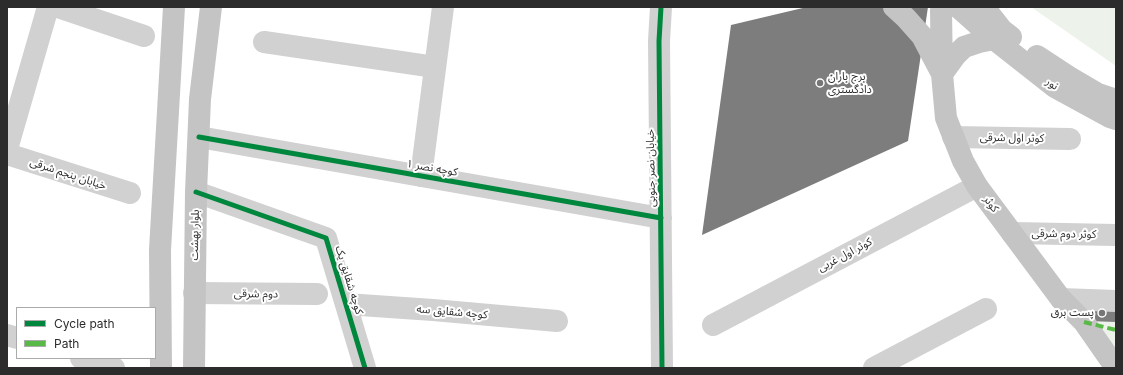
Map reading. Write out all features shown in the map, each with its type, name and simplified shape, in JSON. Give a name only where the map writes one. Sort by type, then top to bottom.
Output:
[{"type":"main road","points":[[161,368],[160,250],[174,7]]},
{"type":"main road","name":"بلوار بهشت","points":[[194,368],[196,192],[200,99],[211,7]]},
{"type":"main road","points":[[894,7],[922,36],[942,74],[955,56],[964,47],[998,34]]},
{"type":"main road","points":[[984,7],[998,34]]},
{"type":"main road","points":[[945,8],[998,34]]},
{"type":"main road","name":"کوثر","points":[[945,8],[942,74],[946,118],[963,161],[977,186],[1061,299],[1084,322],[1116,368]]},
{"type":"main road","name":"نور","points":[[998,34],[1038,56],[1069,78],[1098,94],[1116,100]]},
{"type":"main road","name":"نور","points":[[998,34],[1055,87],[1116,119]]},
{"type":"street","points":[[7,149],[48,7]]},
{"type":"street","points":[[58,7],[144,36]]},
{"type":"street","points":[[421,176],[443,7]]},
{"type":"street","name":"خیابان نصر جنوبی","points":[[661,7],[659,41],[661,363]]},
{"type":"street","points":[[264,42],[435,67]]},
{"type":"street","name":"کوچه نصر ۱","points":[[199,137],[661,218]]},
{"type":"street","name":"کوثر اول شرقی","points":[[953,137],[1070,139]]},
{"type":"street","name":"خیابان پنجم شرقی","points":[[7,154],[130,193]]},
{"type":"street","name":"کوثر اول غربی","points":[[713,325],[977,186]]},
{"type":"street","name":"کوچه شقایق یک","points":[[196,192],[326,238],[366,368]]},
{"type":"street","name":"کوثر دوم شرقی","points":[[1012,233],[1116,236]]},
{"type":"street","name":"دوم شرقی","points":[[194,293],[317,294]]},
{"type":"street","points":[[1061,299],[1116,301]]},
{"type":"street","name":"کوچه شقایق سه","points":[[346,304],[557,321]]},
{"type":"street","points":[[874,368],[986,309]]},
{"type":"street","points":[[84,359],[114,368]]},
{"type":"shaded area","points":[[1031,7],[1116,7],[1116,66]]},
{"type":"shaded area","points":[[1116,306],[1116,363],[1088,323]]},
{"type":"building","name":"برج باران دادگستری","points":[[807,7],[928,7],[908,141],[702,235],[731,25]]},
{"type":"building","name":"پست برق","points":[[1088,305],[1116,306],[1116,322],[1088,321]]},
{"type":"marked path","points":[[1084,322],[1116,330]]},
{"type":"cycle path","points":[[661,7],[659,41],[662,368]]},
{"type":"cycle path","points":[[199,137],[661,218]]},
{"type":"cycle path","points":[[196,192],[326,238],[365,368]]},
{"type":"place","name":"برج باران دادگستری","points":[[820,83]]},
{"type":"place","name":"پست برق","points":[[1102,313]]}]
